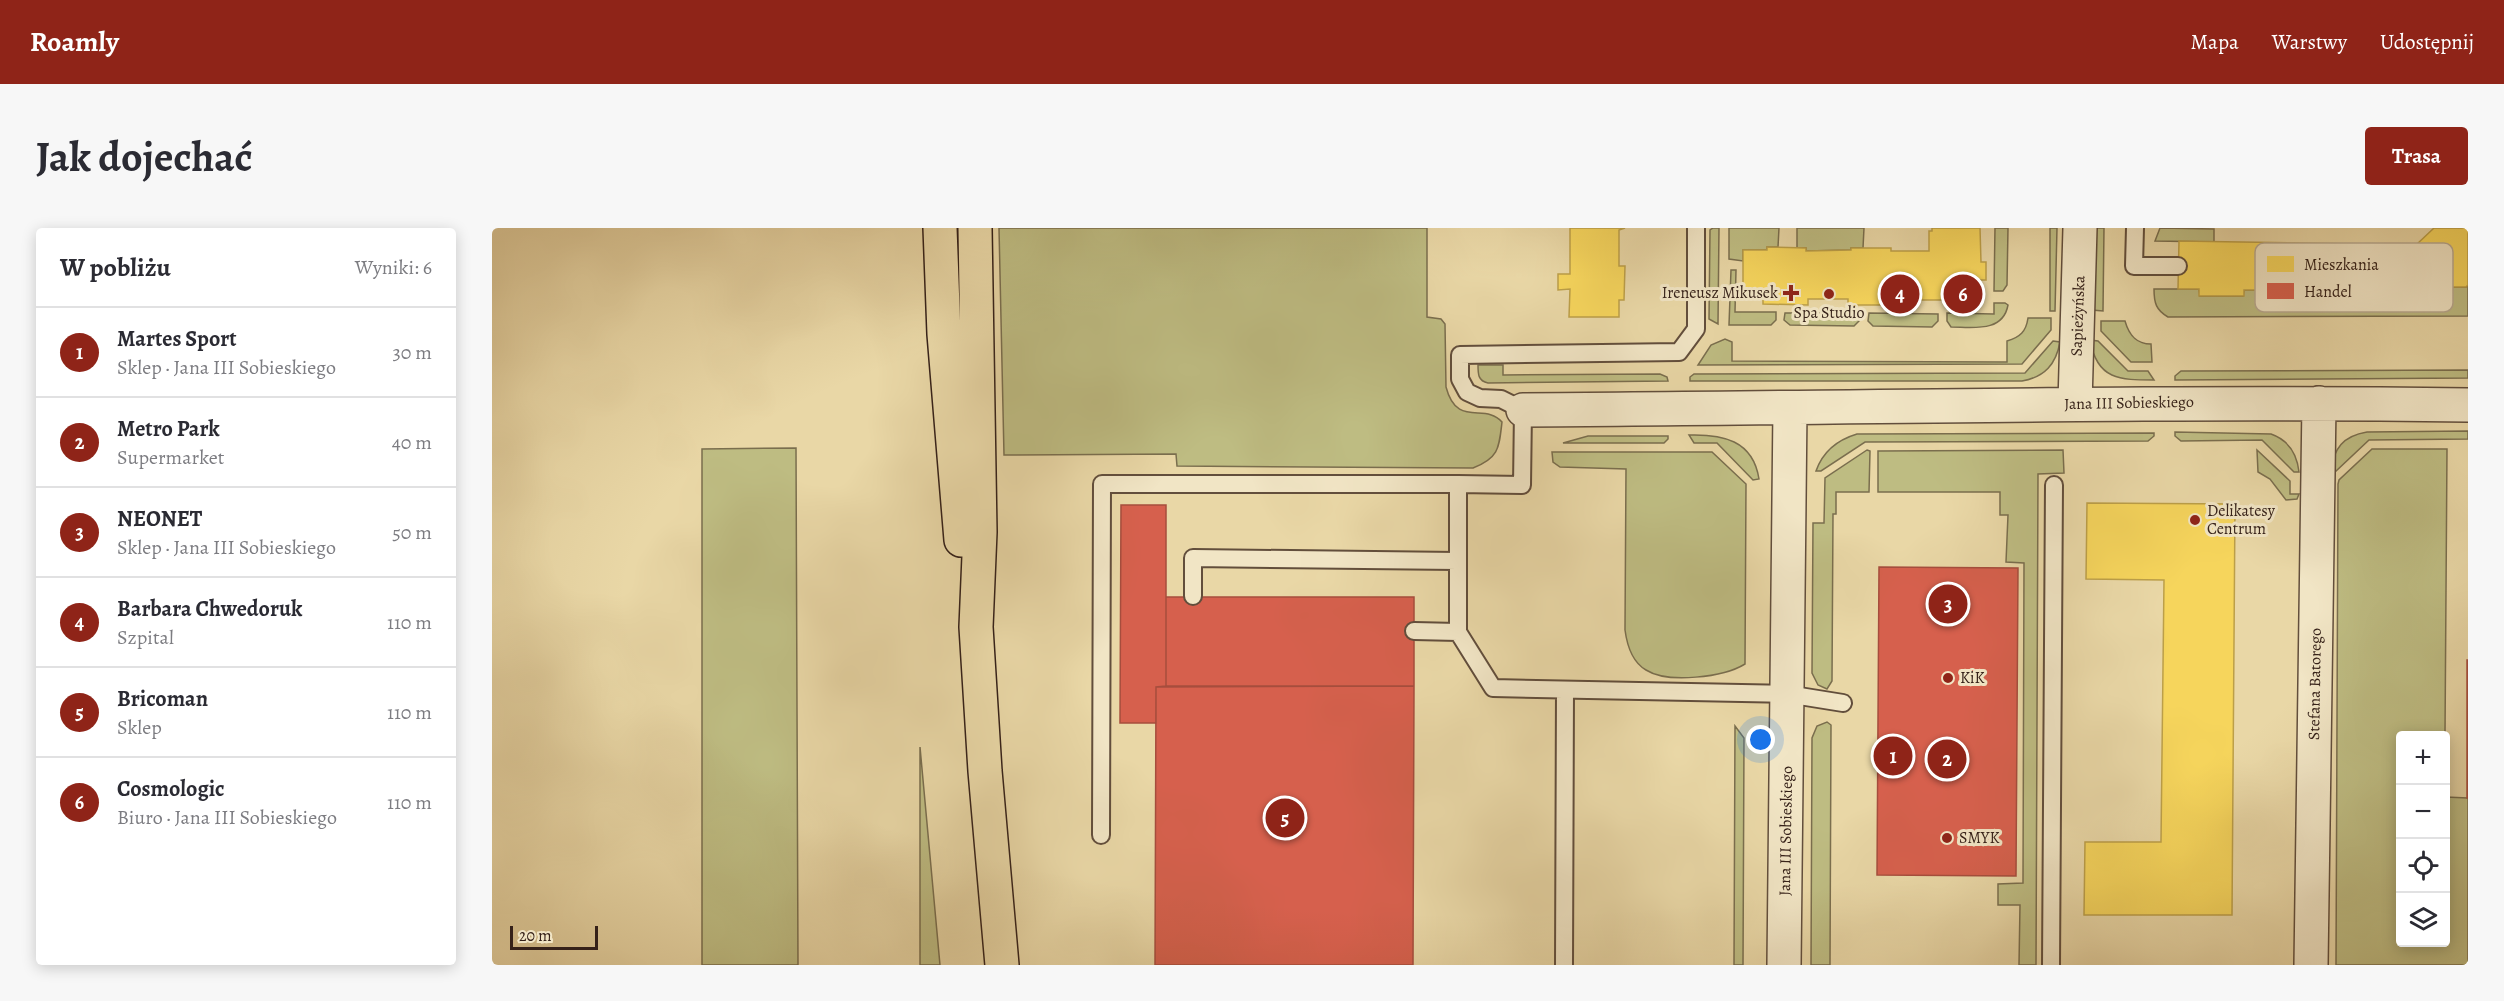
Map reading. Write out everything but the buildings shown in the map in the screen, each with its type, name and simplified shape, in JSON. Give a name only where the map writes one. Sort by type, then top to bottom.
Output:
[{"type":"main road","points":[[940,228],[944,334],[960,535],[976,627]]},
{"type":"main road","points":[[975,228],[980,532],[976,627],[985,771],[1002,965]]},
{"type":"street","name":"Sapieżyńska","points":[[2075,404],[2080,228]]},
{"type":"street","name":"Stefana Batorego","points":[[2311,965],[2319,403]]},
{"type":"street","name":"Jana III Sobieskiego","points":[[1523,410],[2075,404],[2468,405]]},
{"type":"street","name":"Jana III Sobieskiego","points":[[1784,965],[1790,408]]},
{"type":"lane","points":[[1101,835],[1102,484],[1522,485],[1523,410],[1501,399],[1480,398],[1467,392],[1460,378],[1460,355],[1679,352],[1696,329],[1696,228]]},
{"type":"lane","points":[[2135,228],[2134,266],[2178,266]]},
{"type":"lane","points":[[1458,484],[1458,632],[1493,688],[1787,694],[1843,703]]},
{"type":"lane","points":[[2051,965],[2054,486]]},
{"type":"lane","points":[[1193,596],[1193,558],[1457,561]]},
{"type":"lane","points":[[1414,631],[1458,632]]},
{"type":"lane","points":[[1564,965],[1565,690]]},
{"type":"shaded area","points":[[999,228],[1427,228],[1427,317],[1441,319],[1445,324],[1446,387],[1451,400],[1457,407],[1472,413],[1495,416],[1502,422],[1496,451],[1488,460],[1473,468],[1177,466],[1176,454],[1004,455]]},
{"type":"shaded area","points":[[1719,228],[1718,324],[1709,319],[1710,230]]},
{"type":"shaded area","points":[[1729,228],[1779,228],[1778,247],[1767,247],[1767,250],[1743,250],[1743,261],[1729,259]]},
{"type":"shaded area","points":[[1797,228],[1864,228],[1863,248],[1806,251],[1806,248],[1797,248]]},
{"type":"shaded area","points":[[1995,228],[2008,228],[2007,285],[2003,291],[1994,291]]},
{"type":"shaded area","points":[[2050,228],[2057,228],[2055,311],[2050,311]]},
{"type":"shaded area","points":[[2094,228],[2104,228],[2103,311],[2092,310]]},
{"type":"shaded area","points":[[2160,228],[2214,229],[2214,242],[2155,241]]},
{"type":"shaded area","points":[[1731,270],[1736,270],[1735,312],[1776,312],[1776,320],[1771,325],[1729,325]]},
{"type":"shaded area","points":[[2468,285],[2468,316],[2168,317],[2156,306],[2154,289],[2199,289],[2200,296],[2243,296],[2244,290],[2255,290],[2255,312],[2453,312],[2453,287]]},
{"type":"shaded area","points":[[1994,303],[2008,305],[2005,314],[1993,324],[1977,327],[1951,327],[1947,321],[1947,313],[1994,314]]},
{"type":"shaded area","points":[[1785,313],[1860,313],[1860,320],[1854,326],[1790,325],[1784,320]]},
{"type":"shaded area","points":[[1869,313],[1938,314],[1938,321],[1932,327],[1873,326],[1868,321]]},
{"type":"shaded area","points":[[2028,318],[2051,318],[2051,330],[2022,364],[1698,365],[1711,345],[1725,339],[1732,342],[1732,361],[2007,362],[2007,341],[2022,333]]},
{"type":"shaded area","points":[[2101,321],[2125,321],[2134,338],[2151,344],[2152,362],[2131,362],[2101,331]]},
{"type":"shaded area","points":[[2090,340],[2098,341],[2128,371],[2148,371],[2154,380],[2121,378],[2104,370],[2093,353]]},
{"type":"shaded area","points":[[2053,341],[2060,342],[2052,363],[2043,373],[2022,381],[1690,381],[1690,377],[1694,374],[2025,373]]},
{"type":"shaded area","points":[[1478,365],[1503,365],[1503,375],[1660,374],[1667,377],[1668,381],[1488,383],[1480,379]]},
{"type":"shaded area","points":[[2468,370],[2468,378],[2175,380],[2175,376],[2181,371]]},
{"type":"shaded area","points":[[2468,431],[2468,439],[2369,440],[2335,472],[2330,472],[2334,456],[2341,444],[2359,434]]},
{"type":"shaded area","points":[[2175,432],[2271,434],[2291,448],[2299,472],[2294,472],[2262,440],[2181,441],[2175,436]]},
{"type":"shaded area","points":[[2154,433],[2148,441],[1865,442],[1821,471],[1816,471],[1832,447],[1857,434]]},
{"type":"shaded area","points":[[1689,435],[1713,436],[1734,442],[1750,456],[1756,466],[1759,479],[1753,480],[1717,443],[1694,443]]},
{"type":"shaded area","points":[[1588,436],[1668,436],[1668,439],[1664,443],[1563,443]]},
{"type":"shaded area","points":[[796,448],[798,965],[702,965],[702,449]]},
{"type":"shaded area","points":[[2372,449],[2447,449],[2445,731],[2396,731],[2396,947],[2450,947],[2450,797],[2468,798],[2468,965],[2336,965],[2339,480]]},
{"type":"shaded area","points":[[1867,450],[1870,451],[1869,492],[1836,492],[1836,514],[1833,514],[1832,681],[1827,689],[1818,685],[1812,673],[1813,523],[1824,523],[1825,478]]},
{"type":"shaded area","points":[[2063,450],[2064,473],[2038,474],[2036,965],[2019,965],[2020,905],[1998,905],[1998,884],[2023,883],[2024,563],[2006,562],[2008,515],[2000,515],[2000,492],[1878,492],[1878,451]]},
{"type":"shaded area","points":[[2257,450],[2290,481],[2290,494],[2299,494],[2297,499],[2286,500],[2270,479],[2258,472]]},
{"type":"shaded area","points":[[1552,452],[1712,452],[1746,484],[1745,664],[1724,672],[1681,678],[1656,674],[1641,667],[1629,647],[1625,630],[1626,469],[1560,467],[1553,462]]},
{"type":"shaded area","points":[[1827,722],[1831,725],[1830,965],[1811,965],[1812,738],[1817,726]]},
{"type":"shaded area","points":[[1735,726],[1744,738],[1743,965],[1734,965]]},
{"type":"shaded area","points":[[920,747],[940,965],[920,965]]},
{"type":"place","name":"Ireneusz Mikusek","points":[[1791,293]]},
{"type":"place","name":"Spa Studio","points":[[1829,294]]},
{"type":"place","name":"Barbara Chwedoruk","points":[[1900,294]]},
{"type":"place","name":"Cosmologic","points":[[1963,294]]},
{"type":"place","name":"Delikatesy Centrum","points":[[2195,520]]},
{"type":"place","name":"NEONET","points":[[1948,604]]},
{"type":"place","name":"KiK","points":[[1948,678]]},
{"type":"place","name":"Martes Sport","points":[[1893,756]]},
{"type":"place","name":"Metro Park","points":[[1947,759]]},
{"type":"place","name":"Bricoman","points":[[1285,818]]},
{"type":"place","name":"SMYK","points":[[1947,838]]}]
